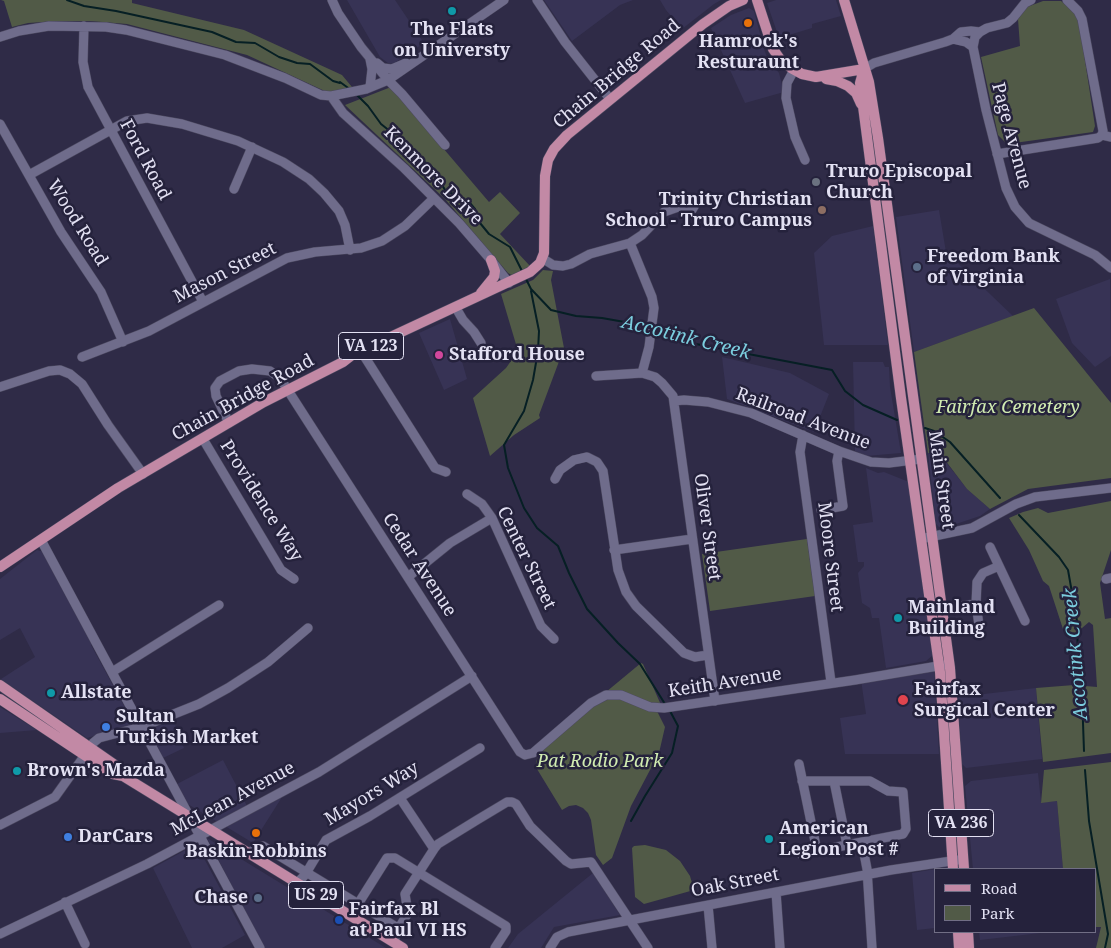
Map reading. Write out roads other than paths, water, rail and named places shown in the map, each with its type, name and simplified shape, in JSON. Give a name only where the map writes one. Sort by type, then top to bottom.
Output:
[{"type":"main road","name":"Chain Bridge Road","points":[[0,567],[91,506],[143,474],[288,390],[361,351],[470,302],[530,272],[542,258],[545,244],[545,176],[548,160],[560,142],[702,24],[729,6],[743,0]]},
{"type":"main road","points":[[757,0],[776,55],[794,70],[837,81],[848,86],[859,97],[865,115]]},
{"type":"main road","name":"Main Street","points":[[844,0],[864,69],[870,82],[893,288],[916,460],[922,539],[937,609]]},
{"type":"main road","points":[[816,77],[864,69]]},
{"type":"main road","name":"Main Street","points":[[864,69],[860,83],[893,288]]},
{"type":"main road","points":[[470,302],[492,281],[495,271],[491,260]]},
{"type":"main road","name":"Main Street","points":[[916,460],[933,537],[937,609],[944,665],[958,864]]},
{"type":"main road","name":"US 29","points":[[0,685],[113,774],[123,776],[403,948]]},
{"type":"main road","name":"US 29","points":[[0,698],[87,752]]},
{"type":"main road","points":[[958,933],[959,948]]},
{"type":"main road","points":[[968,933],[969,948]]},
{"type":"street","points":[[332,0],[352,35],[388,80],[445,145]]},
{"type":"street","points":[[0,37],[33,28],[84,26],[126,30],[225,55],[285,78],[320,95],[331,96],[368,88],[388,80],[504,0]]},
{"type":"street","points":[[537,0],[565,42],[610,99]]},
{"type":"street","points":[[953,39],[966,42],[973,47],[975,37],[980,32],[987,28],[1007,23],[1014,18],[1025,3],[1031,0]]},
{"type":"street","points":[[997,154],[1106,136],[1102,131],[1082,18],[1067,0]]},
{"type":"street","name":"Ford Road","points":[[84,26],[83,62],[85,78],[92,95],[202,302]]},
{"type":"street","points":[[864,69],[874,63],[953,39],[961,32],[980,32]]},
{"type":"street","name":"Page Avenue","points":[[973,47],[1008,195],[1023,217],[1038,228],[1095,255],[1111,268]]},
{"type":"street","points":[[370,58],[383,68],[392,69],[420,58]]},
{"type":"street","points":[[368,88],[372,69],[370,58]]},
{"type":"street","points":[[794,70],[787,83],[786,98],[795,137],[805,160]]},
{"type":"street","name":"Kenmore Drive","points":[[331,96],[343,113],[404,168],[473,238],[512,282]]},
{"type":"street","points":[[29,175],[128,121],[152,118],[207,131],[252,147],[295,169],[324,193],[342,218],[350,250]]},
{"type":"street","name":"Wood Road","points":[[0,124],[60,232],[101,292],[123,342]]},
{"type":"street","points":[[234,189],[252,147]]},
{"type":"street","name":"Mason Street","points":[[82,357],[149,331],[287,258],[315,252],[350,250],[372,245],[391,236],[434,198]]},
{"type":"street","points":[[542,258],[553,265],[563,266],[590,254],[630,242],[642,235],[664,212],[680,206]]},
{"type":"street","points":[[630,242],[652,297],[654,308],[654,318],[642,373]]},
{"type":"street","points":[[456,308],[481,343]]},
{"type":"street","points":[[361,351],[435,468],[446,472]]},
{"type":"street","name":"Cedar Avenue","points":[[229,423],[215,392],[217,384],[244,369],[270,371],[280,378],[520,752],[526,755]]},
{"type":"street","points":[[0,387],[49,371],[60,370],[70,374],[82,384],[143,474]]},
{"type":"street","points":[[596,376],[642,373],[662,383],[674,400]]},
{"type":"street","name":"Railroad Avenue","points":[[674,400],[708,402],[738,408],[773,421],[839,451],[871,462],[889,463],[916,460]]},
{"type":"street","name":"Oliver Street","points":[[674,400],[715,701]]},
{"type":"street","name":"Moore Street","points":[[803,435],[800,452],[831,682]]},
{"type":"street","name":"Providence Way","points":[[203,439],[281,570],[294,579]]},
{"type":"street","points":[[821,510],[843,506],[837,461],[839,451]]},
{"type":"street","points":[[555,479],[560,470],[574,460],[587,458],[597,462],[603,471],[614,550],[620,578],[626,592],[636,606],[687,655],[695,657],[708,654]]},
{"type":"street","points":[[922,539],[972,528],[1016,504],[1035,497],[1111,488]]},
{"type":"street","name":"Center Street","points":[[467,494],[482,504],[492,518],[541,626],[554,638]]},
{"type":"street","points":[[408,577],[450,543],[492,518]]},
{"type":"street","points":[[614,550],[692,539]]},
{"type":"street","points":[[42,540],[260,948]]},
{"type":"street","points":[[990,547],[1025,621]]},
{"type":"street","points":[[980,632],[976,604],[976,582],[983,573],[999,566]]},
{"type":"street","points":[[937,609],[976,604]]},
{"type":"street","points":[[112,672],[219,605]]},
{"type":"street","points":[[0,825],[55,797],[93,743],[99,738],[141,727],[199,704],[268,662],[308,628]]},
{"type":"street","name":"Keith Avenue","points":[[526,755],[533,753],[591,703],[606,695],[621,695],[655,708],[715,701],[944,665]]},
{"type":"street","name":"McLean Avenue","points":[[0,934],[147,864],[340,760],[472,676]]},
{"type":"street","name":"Mayors Way","points":[[297,883],[307,872],[326,840],[370,816],[480,748]]},
{"type":"street","points":[[799,764],[816,851]]},
{"type":"street","points":[[801,854],[903,834],[906,829],[903,792],[883,790],[870,781],[802,781]]},
{"type":"street","points":[[834,781],[847,845]]},
{"type":"street","points":[[400,798],[434,849]]},
{"type":"street","points":[[394,942],[398,928],[408,913],[406,894],[438,844],[507,802],[512,802],[516,804],[530,826],[566,861],[571,864],[590,861],[595,866],[648,948]]},
{"type":"street","points":[[862,843],[867,875],[872,948]]},
{"type":"street","points":[[247,853],[263,846],[398,928]]},
{"type":"street","points":[[358,904],[387,858],[395,858],[506,926],[506,930],[495,948]]},
{"type":"street","name":"Oak Street","points":[[550,948],[557,936],[564,932],[867,875],[958,864]]},
{"type":"street","points":[[776,892],[780,948]]},
{"type":"street","points":[[65,902],[85,944]]},
{"type":"street","points":[[708,905],[712,948]]},
{"type":"waterway","name":"Accotink Creek","points":[[67,0],[84,6],[212,32],[236,42],[255,43],[279,57],[297,63],[310,64],[333,81],[340,82],[351,90]]},
{"type":"waterway","name":"Accotink Creek","points":[[356,94],[368,106],[381,124],[391,132],[393,137],[432,167],[445,190],[469,202],[475,209],[480,223],[489,234],[510,247],[522,271]]},
{"type":"waterway","name":"Accotink Creek","points":[[525,277],[531,289],[551,310],[576,316],[602,318],[647,326]]},
{"type":"waterway","points":[[531,291],[539,331],[538,351],[533,380],[524,411],[504,445],[508,468],[524,508],[537,528],[558,546],[587,609],[640,664],[665,704]]},
{"type":"waterway","name":"Accotink Creek","points":[[655,328],[671,332],[696,344],[832,370],[845,391],[863,405],[897,420]]},
{"type":"waterway","name":"Accotink Creek","points":[[925,428],[934,431],[950,442],[1000,498]]},
{"type":"waterway","name":"Accotink Creek","points":[[1019,515],[1059,557],[1068,570],[1077,621],[1084,751]]},
{"type":"waterway","points":[[631,821],[672,753],[678,726],[670,711]]},
{"type":"waterway","name":"Accotink Creek","points":[[1085,770],[1089,821],[1108,934],[1105,948]]},
{"type":"place","name":"The Flats on Universty","points":[[452,11]]},
{"type":"place","name":"Hamrock's Resturaunt","points":[[748,23]]},
{"type":"place","name":"Truro Episcopal Church","points":[[816,182]]},
{"type":"place","name":"Trinity Christian School - Truro Campus","points":[[822,210]]},
{"type":"place","name":"Freedom Bank of Virginia","points":[[917,267]]},
{"type":"place","name":"Stafford House","points":[[439,355]]},
{"type":"place","name":"Mainland Building","points":[[898,618]]},
{"type":"place","name":"Allstate","points":[[51,693]]},
{"type":"place","name":"Fairfax Surgical Center","points":[[903,700]]},
{"type":"place","name":"Sultan Turkish Market","points":[[106,727]]},
{"type":"place","name":"Brown's Mazda","points":[[17,771]]},
{"type":"place","name":"Baskin-Robbins","points":[[256,833]]},
{"type":"place","name":"DarCars","points":[[68,837]]},
{"type":"place","name":"American Legion Post #","points":[[769,839]]},
{"type":"place","name":"Chase","points":[[258,898]]},
{"type":"place","name":"Fairfax Bl at Paul VI HS","points":[[339,920]]},
{"type":"park label","name":"Fairfax Cemetery","points":[[1008,408]]},
{"type":"park label","name":"Pat Rodio Park","points":[[600,762]]}]
